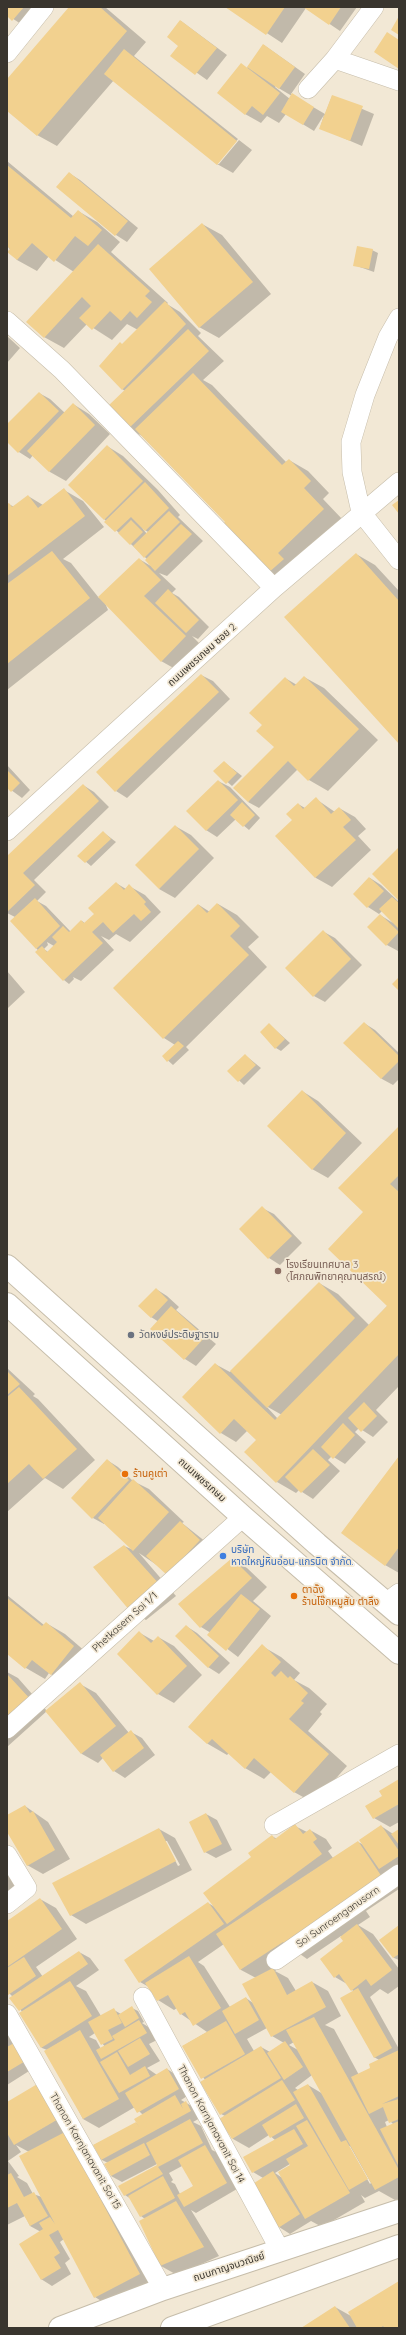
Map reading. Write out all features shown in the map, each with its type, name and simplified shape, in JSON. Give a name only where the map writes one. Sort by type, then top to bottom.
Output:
[{"type":"main road","points":[[7,1266],[317,1544],[395,1603]]},
{"type":"main road","name":"ถนนเพชรเกษม","points":[[7,1304],[243,1517],[299,1564],[399,1653]]},
{"type":"main road","points":[[299,1564],[317,1544]]},
{"type":"main road","name":"ถนนกาญจนวณิชย์","points":[[60,2328],[163,2289],[398,2212]]},
{"type":"main road","points":[[172,2328],[399,2246]]},
{"type":"street","points":[[7,53],[44,7]]},
{"type":"street","points":[[308,89],[335,59],[374,7]]},
{"type":"street","points":[[335,59],[399,80]]},
{"type":"street","points":[[399,318],[388,337],[364,394],[351,442],[352,472],[361,512],[399,560]]},
{"type":"street","points":[[7,321],[62,370],[274,588]]},
{"type":"street","name":"ถนนเพชรเกษม ซอย 2","points":[[7,831],[274,588],[361,512],[399,482]]},
{"type":"street","name":"Phetkasem Soi 1/1","points":[[7,1729],[243,1517]]},
{"type":"street","points":[[274,1825],[399,1754]]},
{"type":"street","points":[[7,1855],[27,1888],[7,1904]]},
{"type":"street","name":"Soi Sunroenganusorn","points":[[276,1960],[399,1874]]},
{"type":"street","name":"Thanon Karnjanavanit Soi 14","points":[[143,1997],[280,2250]]},
{"type":"street","name":"Thanon Karnjanavanit Soi 15","points":[[7,2014],[163,2289]]},
{"type":"building","points":[[7,7],[24,7],[12,21],[7,16]]},
{"type":"building","points":[[69,7],[100,7],[127,31],[37,136],[7,111],[7,79]]},
{"type":"building","points":[[225,7],[285,7],[266,35]]},
{"type":"building","points":[[303,7],[341,7],[329,25]]},
{"type":"building","points":[[399,16],[399,35],[391,30]]},
{"type":"building","points":[[180,20],[217,48],[195,75],[170,56],[178,46],[167,37]]},
{"type":"building","points":[[387,32],[399,40],[399,69],[374,52]]},
{"type":"building","points":[[263,44],[295,67],[279,89],[247,67]]},
{"type":"building","points":[[124,49],[237,141],[217,165],[104,74]]},
{"type":"building","points":[[241,63],[280,93],[263,115],[252,106],[245,115],[217,93]]},
{"type":"building","points":[[292,93],[314,107],[303,125],[281,112]]},
{"type":"building","points":[[332,95],[363,106],[350,141],[319,129]]},
{"type":"building","points":[[7,165],[71,218],[78,210],[102,230],[88,246],[75,236],[54,262],[32,243],[17,260],[7,252],[10,249],[7,246]]},
{"type":"building","points":[[69,172],[128,221],[115,236],[56,187]]},
{"type":"building","points":[[202,223],[253,282],[199,328],[149,269]]},
{"type":"building","points":[[98,244],[150,291],[145,296],[152,302],[137,318],[130,311],[121,321],[110,311],[92,330],[79,318],[91,306],[82,297],[44,338],[26,322]]},
{"type":"building","points":[[357,246],[373,249],[369,269],[353,266]]},
{"type":"building","points":[[165,301],[186,324],[122,390],[99,366],[120,342],[122,344]]},
{"type":"building","points":[[188,329],[209,351],[128,429],[107,407]]},
{"type":"building","points":[[193,373],[282,465],[289,459],[311,481],[304,488],[324,509],[278,553],[284,559],[268,573],[221,525],[225,522],[135,429]]},
{"type":"building","points":[[39,392],[59,411],[18,453],[7,442],[7,424]]},
{"type":"building","points":[[73,403],[95,425],[49,472],[27,451]]},
{"type":"building","points":[[107,445],[143,481],[104,520],[68,485]]},
{"type":"building","points":[[145,482],[169,508],[145,531],[131,517],[115,532],[104,522]]},
{"type":"building","points":[[64,488],[85,516],[7,576],[7,504],[9,503],[12,507],[28,495],[38,508]]},
{"type":"building","points":[[399,500],[399,514],[392,505]]},
{"type":"building","points":[[169,511],[180,522],[144,558],[133,546]]},
{"type":"building","points":[[131,520],[143,532],[130,545],[118,533]]},
{"type":"building","points":[[181,524],[192,534],[155,571],[145,560]]},
{"type":"building","points":[[52,551],[90,598],[7,664],[7,584]]},
{"type":"building","points":[[356,553],[399,601],[399,744],[284,617]]},
{"type":"building","points":[[139,558],[161,580],[144,596],[186,636],[161,662],[98,597]]},
{"type":"building","points":[[168,589],[199,620],[186,633],[155,603]]},
{"type":"building","points":[[201,674],[219,692],[115,792],[96,772]]},
{"type":"building","points":[[304,676],[359,729],[308,781],[288,761],[248,802],[233,788],[274,747],[256,731],[262,725],[249,713],[285,677],[294,686]]},
{"type":"building","points":[[224,761],[237,773],[226,784],[213,771]]},
{"type":"building","points":[[7,770],[20,783],[11,792],[7,788]]},
{"type":"building","points":[[218,780],[238,800],[206,831],[186,811]]},
{"type":"building","points":[[83,784],[99,801],[23,873],[35,885],[7,912],[7,856]]},
{"type":"building","points":[[316,797],[331,814],[339,807],[351,820],[343,827],[356,840],[315,878],[275,836],[292,820],[286,814],[298,803],[303,809]]},
{"type":"building","points":[[242,802],[255,815],[243,827],[230,815]]},
{"type":"building","points":[[175,825],[199,849],[159,889],[135,865]]},
{"type":"building","points":[[103,831],[111,839],[85,863],[77,856]]},
{"type":"building","points":[[399,847],[399,901],[372,874]]},
{"type":"building","points":[[369,877],[384,891],[367,908],[353,894]]},
{"type":"building","points":[[116,882],[124,890],[129,884],[146,902],[144,904],[151,912],[141,921],[134,914],[113,933],[103,922],[92,932],[103,943],[63,981],[35,952],[42,946],[47,952],[57,942],[52,937],[63,926],[69,932],[81,920],[84,923],[94,914],[88,908]]},
{"type":"building","points":[[392,897],[399,903],[399,929],[379,909]]},
{"type":"building","points":[[35,898],[60,926],[36,949],[10,921]]},
{"type":"building","points":[[217,903],[240,926],[230,936],[249,955],[163,1039],[113,988],[198,904],[207,913]]},
{"type":"building","points":[[380,914],[399,932],[386,946],[367,927]]},
{"type":"building","points":[[323,930],[351,959],[313,997],[285,968]]},
{"type":"building","points":[[399,977],[399,991],[392,984]]},
{"type":"building","points":[[364,1022],[399,1056],[399,1061],[381,1079],[343,1043]]},
{"type":"building","points":[[269,1023],[285,1039],[275,1049],[260,1032]]},
{"type":"building","points":[[178,1041],[184,1046],[167,1062],[162,1056]]},
{"type":"building","points":[[245,1054],[256,1065],[238,1082],[227,1071]]},
{"type":"building","points":[[302,1090],[346,1133],[312,1170],[267,1126]]},
{"type":"building","points":[[399,1126],[399,1175],[390,1184],[399,1192],[399,1354],[276,1483],[244,1452],[256,1440],[234,1419],[220,1434],[182,1397],[215,1363],[275,1420],[387,1306],[328,1249],[363,1212],[338,1188]]},
{"type":"building","points":[[262,1206],[292,1236],[268,1259],[239,1229]]},
{"type":"building","points":[[319,1282],[355,1318],[267,1408],[230,1371]]},
{"type":"building","points":[[156,1288],[168,1300],[151,1318],[138,1306]]},
{"type":"building","points":[[171,1306],[205,1337],[184,1360],[150,1329]]},
{"type":"building","points":[[7,1371],[20,1384],[7,1395]]},
{"type":"building","points":[[19,1387],[77,1449],[43,1479],[29,1464],[7,1484],[7,1397]]},
{"type":"building","points":[[364,1402],[377,1416],[361,1432],[348,1418]]},
{"type":"building","points":[[343,1423],[355,1435],[333,1459],[321,1447]]},
{"type":"building","points":[[313,1449],[330,1465],[301,1493],[285,1477]]},
{"type":"building","points":[[399,1456],[399,1547],[385,1566],[341,1533]]},
{"type":"building","points":[[107,1459],[129,1480],[92,1519],[71,1498]]},
{"type":"building","points":[[133,1479],[169,1512],[133,1551],[98,1518]]},
{"type":"building","points":[[180,1521],[200,1540],[167,1575],[146,1556]]},
{"type":"building","points":[[124,1545],[161,1586],[130,1611],[93,1567]]},
{"type":"building","points":[[232,1558],[252,1578],[200,1628],[178,1604]]},
{"type":"building","points":[[241,1594],[260,1609],[226,1651],[207,1635]]},
{"type":"building","points":[[7,1598],[42,1626],[46,1622],[74,1646],[51,1675],[32,1660],[25,1669],[7,1654]]},
{"type":"building","points":[[186,1625],[219,1656],[208,1668],[175,1636]]},
{"type":"building","points":[[139,1631],[151,1643],[158,1636],[187,1666],[157,1695],[117,1654]]},
{"type":"building","points":[[262,1644],[281,1662],[271,1673],[275,1677],[281,1671],[288,1678],[290,1676],[308,1693],[301,1701],[304,1703],[289,1719],[329,1754],[294,1793],[254,1758],[245,1769],[212,1739],[207,1744],[188,1727]]},
{"type":"building","points":[[7,1674],[32,1701],[7,1724]]},
{"type":"building","points":[[80,1682],[116,1726],[81,1754],[45,1711]]},
{"type":"building","points":[[131,1730],[144,1748],[113,1772],[100,1755]]},
{"type":"building","points":[[399,1779],[399,1804],[373,1819],[365,1806],[382,1796],[379,1791]]},
{"type":"building","points":[[25,1805],[30,1813],[33,1811],[55,1850],[27,1866],[7,1832],[7,1815]]},
{"type":"building","points":[[206,1813],[222,1844],[204,1853],[189,1822]]},
{"type":"building","points":[[295,1824],[303,1834],[310,1829],[317,1839],[313,1842],[322,1854],[227,1924],[203,1893],[251,1857],[248,1853],[272,1835],[275,1839]]},
{"type":"building","points":[[381,1825],[399,1851],[399,1856],[379,1869],[359,1840]]},
{"type":"building","points":[[159,1828],[176,1861],[70,1916],[52,1883]]},
{"type":"building","points":[[399,1829],[399,1845],[391,1834]]},
{"type":"building","points":[[358,1841],[382,1877],[287,1948],[283,1942],[240,1970],[216,1934]]},
{"type":"building","points":[[40,1898],[62,1929],[7,1967],[7,1921]]},
{"type":"building","points":[[208,1902],[224,1924],[139,1983],[124,1960]]},
{"type":"building","points":[[357,1924],[392,1970],[371,1986],[366,1979],[351,1991],[339,1974],[334,1978],[320,1959],[343,1941],[340,1937]]},
{"type":"building","points":[[399,1925],[399,1954],[393,1958],[379,1940]]},
{"type":"building","points":[[79,1951],[88,1964],[19,2011],[9,1998]]},
{"type":"building","points":[[189,1956],[221,2008],[193,2026],[185,2012],[180,2015],[168,1995],[157,2001],[145,1983]]},
{"type":"building","points":[[24,1957],[36,1976],[8,1995],[7,1968]]},
{"type":"building","points":[[273,1968],[287,1995],[312,1981],[326,2007],[271,2037],[242,1984]]},
{"type":"building","points":[[70,1981],[92,2016],[41,2048],[19,2013]]},
{"type":"building","points":[[358,1988],[392,2048],[374,2058],[340,1998]]},
{"type":"building","points":[[246,1997],[259,2020],[235,2034],[222,2011]]},
{"type":"building","points":[[132,2006],[139,2018],[125,2027],[118,2015]]},
{"type":"building","points":[[114,2008],[122,2023],[108,2030],[113,2039],[101,2045],[88,2022]]},
{"type":"building","points":[[314,2017],[399,2170],[399,2177],[375,2190],[286,2030]]},
{"type":"building","points":[[139,2020],[147,2033],[101,2059],[96,2050],[115,2040],[112,2036]]},
{"type":"building","points":[[226,2021],[245,2054],[201,2079],[182,2046]]},
{"type":"building","points":[[80,2030],[119,2099],[83,2119],[44,2051]]},
{"type":"building","points":[[140,2038],[150,2054],[128,2067],[118,2051]]},
{"type":"building","points":[[285,2041],[303,2067],[284,2080],[267,2053]]},
{"type":"building","points":[[16,2042],[27,2060],[7,2072],[7,2047]]},
{"type":"building","points":[[261,2046],[281,2078],[220,2115],[200,2082]]},
{"type":"building","points":[[399,2050],[399,2096],[382,2104],[399,2099],[399,2119],[389,2123],[383,2107],[369,2114],[351,2077],[370,2068],[369,2064]]},
{"type":"building","points":[[117,2052],[130,2075],[145,2066],[150,2076],[119,2093],[100,2062]]},
{"type":"building","points":[[167,2068],[179,2089],[137,2113],[125,2093]]},
{"type":"building","points":[[282,2080],[295,2100],[232,2139],[219,2119]]},
{"type":"building","points":[[39,2083],[60,2118],[14,2145],[7,2133],[7,2102]]},
{"type":"building","points":[[308,2084],[341,2142],[346,2140],[368,2179],[349,2190],[293,2092]]},
{"type":"building","points":[[175,2095],[183,2109],[181,2104],[186,2101],[191,2111],[101,2160],[93,2145],[136,2122],[134,2119]]},
{"type":"building","points":[[296,2104],[304,2118],[270,2138],[262,2125]]},
{"type":"building","points":[[190,2119],[203,2143],[158,2167],[163,2174],[124,2196],[118,2186],[157,2165],[146,2143]]},
{"type":"building","points":[[307,2120],[350,2193],[305,2219],[278,2172],[290,2165],[286,2159],[308,2146],[296,2126]]},
{"type":"building","points":[[399,2121],[399,2167],[380,2129]]},
{"type":"building","points":[[294,2129],[303,2144],[252,2173],[243,2157]]},
{"type":"building","points":[[65,2132],[140,2274],[94,2298],[58,2230],[49,2235],[60,2253],[54,2257],[61,2268],[41,2280],[19,2244],[43,2229],[39,2223],[50,2217],[55,2224],[19,2156]]},
{"type":"building","points":[[144,2143],[150,2155],[111,2176],[104,2164]]},
{"type":"building","points":[[205,2145],[227,2183],[184,2207],[177,2195],[193,2186],[178,2160]]},
{"type":"building","points":[[273,2171],[300,2214],[278,2228],[251,2185]]},
{"type":"building","points":[[11,2173],[24,2197],[34,2192],[48,2216],[30,2226],[17,2203],[7,2208],[7,2175]]},
{"type":"building","points":[[163,2176],[175,2198],[140,2217],[128,2196]]},
{"type":"building","points":[[176,2201],[204,2247],[160,2266],[139,2221]]},
{"type":"building","points":[[399,2281],[399,2328],[385,2328],[383,2326],[380,2328],[357,2328],[348,2312]]},
{"type":"building","points":[[335,2306],[350,2328],[301,2328]]},
{"type":"place","name":"โรงเรียนเทศบาล 3 (โศภณพิทยาคุณานุสรณ์)","points":[[278,1271]]},
{"type":"place","name":"วัดหงษ์ประดิษฐาราม","points":[[131,1335]]},
{"type":"place","name":"ร้านคูเต่า","points":[[125,1474]]},
{"type":"place","name":"บริษัท หาดใหญ่หินอ่อน-แกรนิต จำกัด.","points":[[223,1556]]},
{"type":"place","name":"ตาฉั้ง ร้านโจ๊กหมูสับ ตำลึง","points":[[294,1596]]}]
